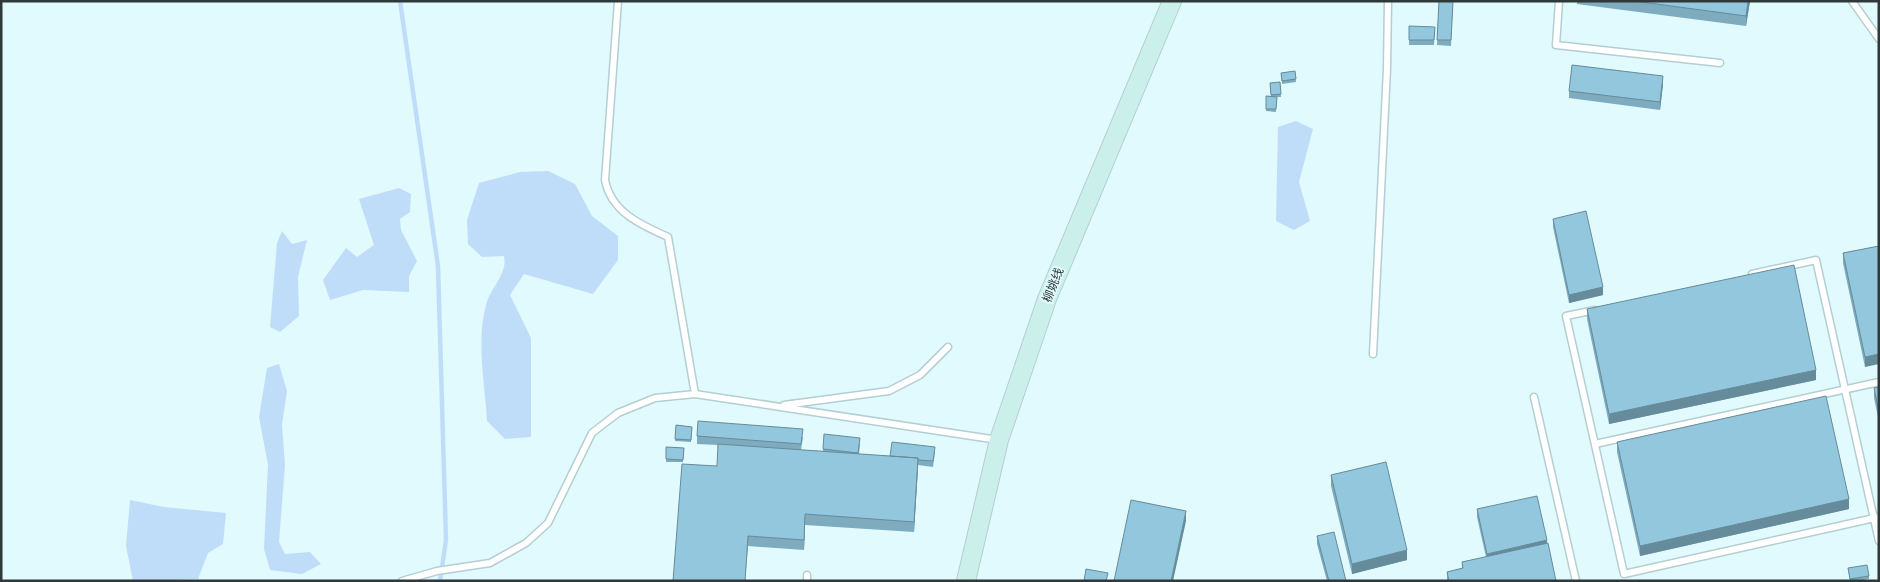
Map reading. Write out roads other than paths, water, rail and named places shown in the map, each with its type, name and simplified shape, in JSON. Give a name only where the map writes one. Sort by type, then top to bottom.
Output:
[{"type":"street","name":"柳姚线","points":[[966,581],[999,440],[1047,299],[1172,1]]},
{"type":"lane","points":[[618,1],[604,180],[607,192],[617,207],[639,224],[668,237],[695,394]]},
{"type":"lane","points":[[1373,354],[1387,69],[1388,1]]},
{"type":"lane","points":[[1559,1],[1556,45],[1720,63]]},
{"type":"lane","points":[[1852,1],[1879,39]]},
{"type":"lane","points":[[1748,275],[1816,260],[1876,518],[1879,541]]},
{"type":"lane","points":[[1604,308],[1566,316],[1624,574],[1876,518]]},
{"type":"lane","points":[[776,406],[889,391],[920,375],[948,347]]},
{"type":"lane","points":[[1595,444],[1879,382]]},
{"type":"lane","points":[[402,581],[437,571],[490,563],[526,543],[548,523],[592,433],[618,413],[655,398],[695,394],[999,440]]},
{"type":"lane","points":[[1534,397],[1576,581]]},
{"type":"water","points":[[1296,121],[1313,129],[1299,182],[1310,221],[1294,230],[1276,221],[1278,127]]},
{"type":"water","points":[[548,171],[575,184],[592,216],[618,236],[618,260],[593,294],[524,274],[510,295],[531,338],[531,437],[505,439],[487,421],[481,348],[486,305],[501,275],[505,263],[504,256],[482,257],[468,244],[467,220],[479,183],[520,172]]},
{"type":"water","points":[[399,188],[411,194],[410,212],[400,219],[401,230],[417,261],[409,276],[409,292],[363,290],[330,300],[323,280],[346,248],[357,257],[374,245],[359,199]]},
{"type":"water","points":[[282,231],[292,244],[307,240],[298,277],[299,316],[280,332],[270,327],[277,243]]},
{"type":"water","points":[[279,364],[287,391],[282,425],[285,465],[279,542],[285,554],[310,552],[321,564],[302,574],[270,570],[264,549],[268,465],[259,417],[267,368]]},
{"type":"water","points":[[130,500],[164,507],[226,513],[223,544],[208,553],[198,579],[133,581],[126,546]]},
{"type":"waterway","points":[[400,1],[438,266],[446,540],[440,581]]}]
